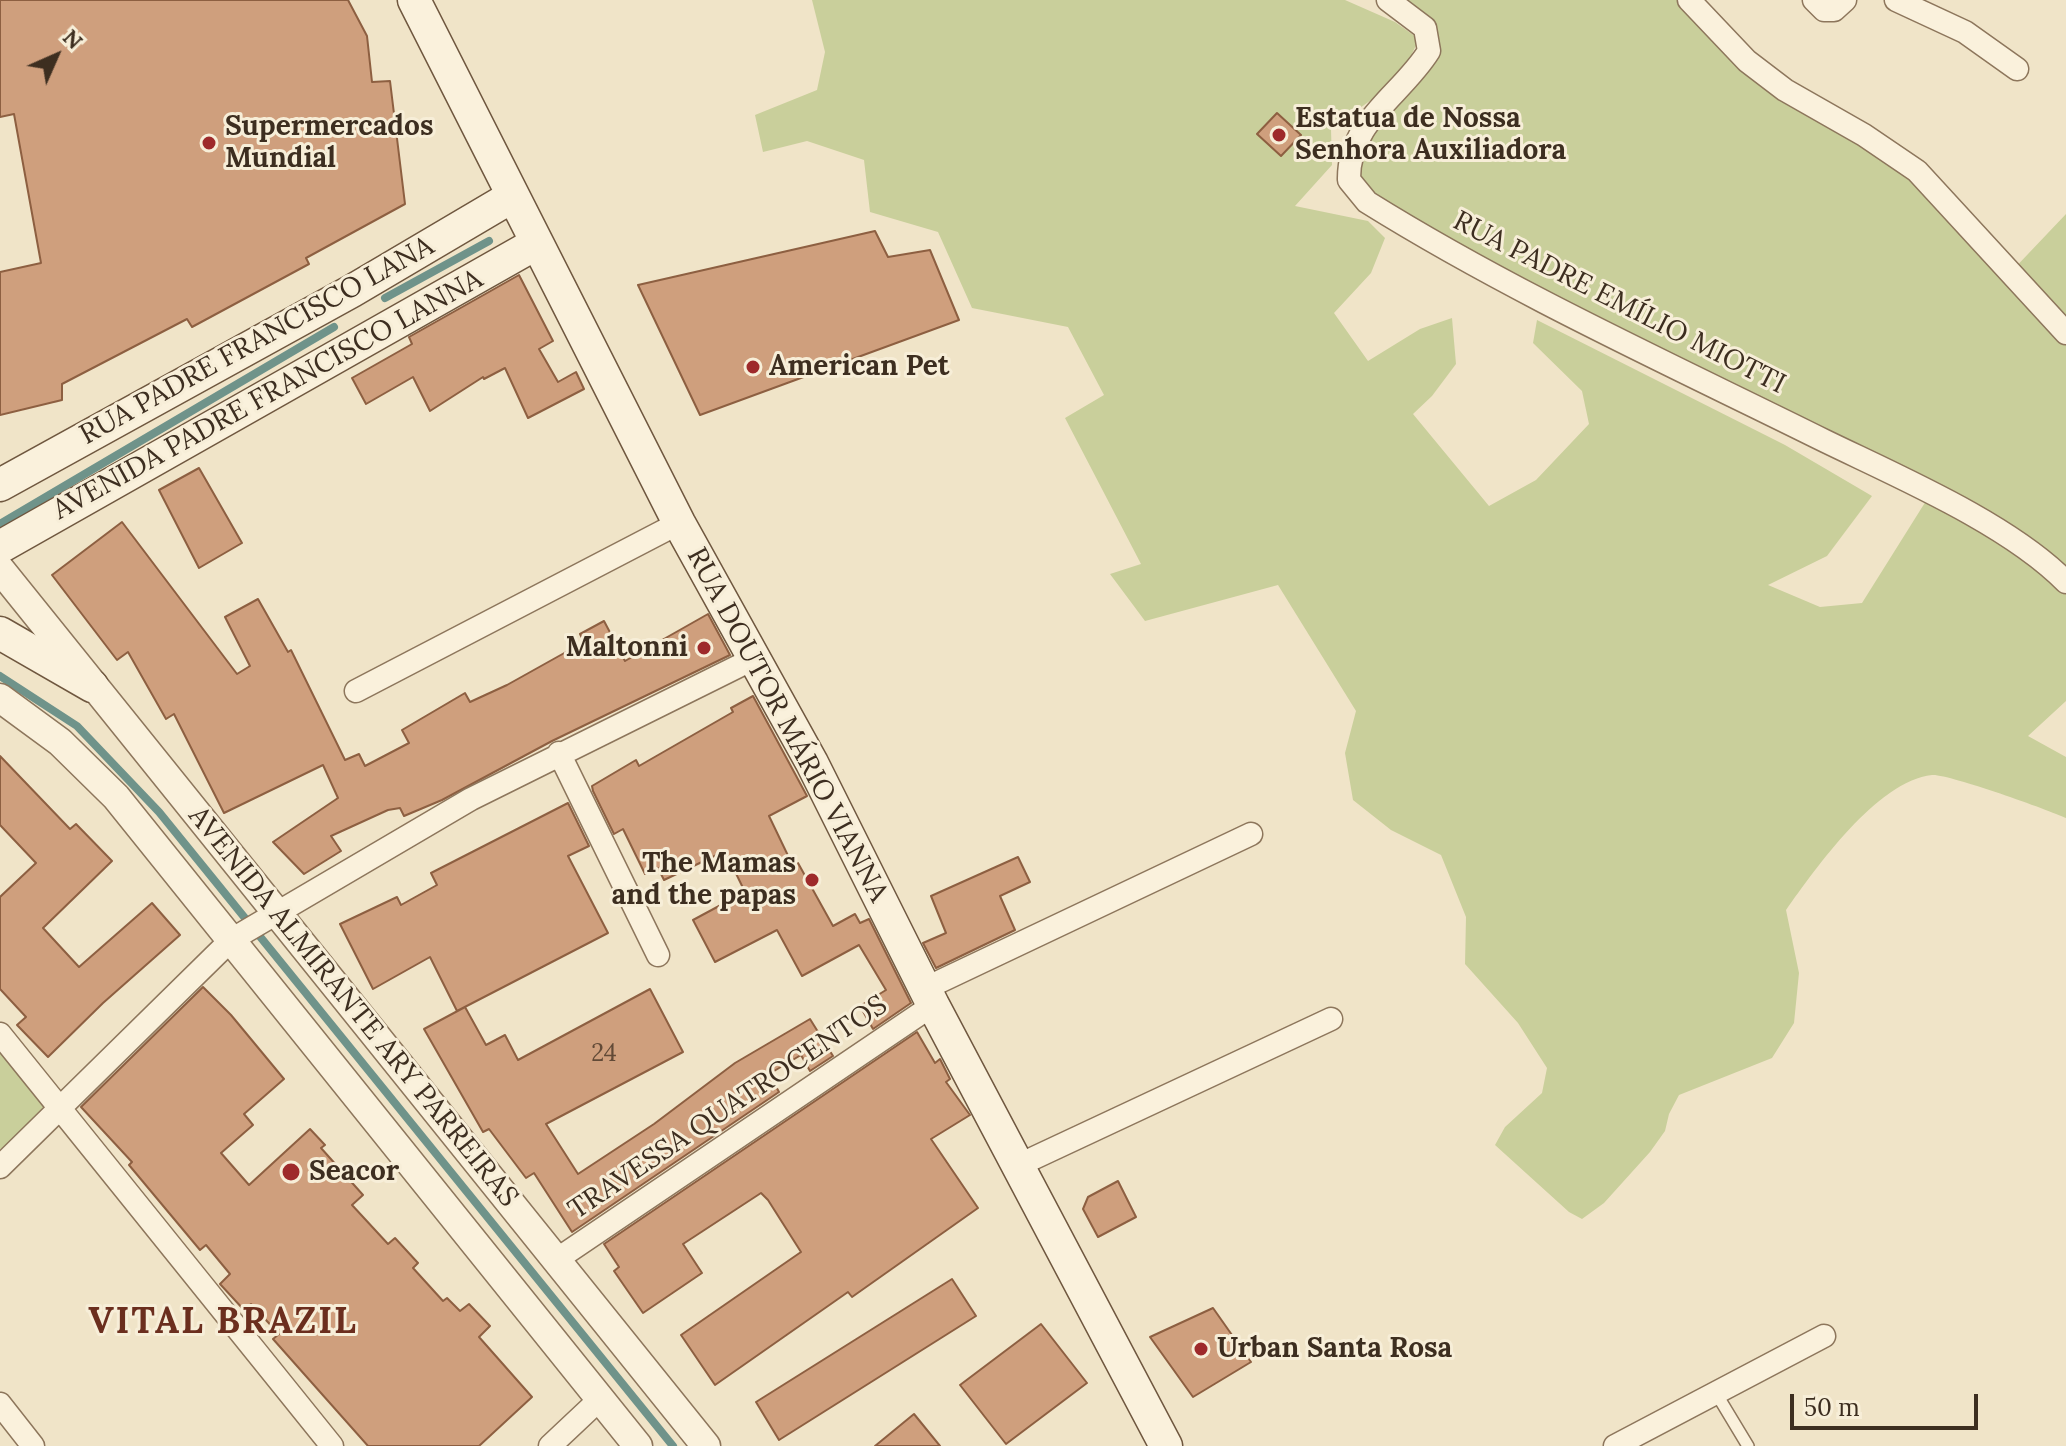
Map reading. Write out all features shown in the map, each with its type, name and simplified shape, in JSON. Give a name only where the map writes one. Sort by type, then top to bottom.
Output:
[{"type":"main road","name":"RUA DOUTOR MÁRIO VIANNA","points":[[414,0],[679,523],[812,763],[928,997],[1166,1446]]},
{"type":"main road","name":"RUA PADRE FRANCISCO LANA","points":[[0,485],[352,291],[513,196]]},
{"type":"main road","name":"AVENIDA PADRE FRANCISCO LANNA","points":[[0,547],[537,243]]},
{"type":"main road","points":[[352,291],[374,335]]},
{"type":"main road","points":[[0,633],[92,686]]},
{"type":"street","name":"RUA PADRE EMÍLIO MIOTTI","points":[[1388,0],[1425,28],[1429,51],[1363,126],[1354,146],[1349,180],[1367,202],[1609,334],[1931,493],[2038,559],[2066,582]]},
{"type":"street","points":[[1689,0],[1747,61],[1785,90],[1864,135],[1917,171],[2066,333]]},
{"type":"street","points":[[1814,0],[1824,10],[1834,10],[1845,0]]},
{"type":"street","points":[[1896,0],[1965,32],[2017,69]]},
{"type":"street","points":[[356,691],[679,523]]},
{"type":"street","name":"AVENIDA ALMIRANTE ARY PARREIRAS","points":[[0,569],[271,915],[706,1446]]},
{"type":"street","points":[[0,1167],[238,936],[471,799],[755,658]]},
{"type":"street","name":"AVENIDA ALMIRANTE ARY PARREIRAS","points":[[0,698],[13,704],[90,769],[238,936],[638,1446]]},
{"type":"street","points":[[559,753],[658,955]]},
{"type":"street","name":"TRAVESSA QUATROCENTOS","points":[[556,1260],[928,997],[1251,834]]},
{"type":"street","points":[[1019,1165],[1331,1019]]},
{"type":"street","points":[[0,1034],[332,1446]]},
{"type":"street","points":[[1615,1446],[1824,1336]]},
{"type":"street","points":[[550,1446],[600,1399]]},
{"type":"street","points":[[0,1404],[33,1446]]},
{"type":"lane","points":[[1716,1393],[1748,1446]]},
{"type":"green space","points":[[812,0],[1345,0],[1395,22],[1419,39],[1400,79],[1331,129],[1332,165],[1295,206],[1368,221],[1385,238],[1371,273],[1334,313],[1368,361],[1420,329],[1452,318],[1456,364],[1432,396],[1413,414],[1489,506],[1536,480],[1589,424],[1582,391],[1533,343],[1537,320],[1785,445],[1872,496],[1827,556],[1768,585],[1820,607],[1862,603],[1931,493],[1367,202],[1349,162],[1429,51],[1388,0],[1689,0],[1719,30],[1864,135],[2009,274],[2066,214],[2066,701],[2028,736],[2066,757],[2066,818],[1941,776],[1932,775],[1911,781],[1890,793],[1831,850],[1786,910],[1799,973],[1794,1023],[1772,1058],[1679,1095],[1669,1114],[1665,1131],[1604,1203],[1582,1219],[1569,1212],[1495,1145],[1505,1127],[1542,1093],[1547,1068],[1518,1023],[1465,964],[1466,917],[1441,855],[1391,830],[1353,800],[1345,753],[1356,711],[1278,585],[1145,621],[1110,574],[1141,564],[1065,418],[1104,395],[1068,327],[972,308],[938,232],[870,212],[864,160],[807,141],[763,152],[755,115],[817,90],[825,52]]},
{"type":"green space","points":[[0,1034],[60,1108],[31,1136],[0,1149]]},
{"type":"building","name":"Supermercados Mundial","points":[[0,0],[348,0],[367,36],[372,82],[390,81],[405,204],[306,258],[309,264],[192,327],[187,319],[62,384],[62,400],[0,415],[0,272],[41,263],[14,114],[0,117]]},
{"type":"building","name":"Estatua de Nossa Senhora Auxiliadora","points":[[1277,113],[1301,135],[1281,156],[1257,134]]},
{"type":"building","name":"American Pet","points":[[875,231],[888,257],[930,250],[959,320],[700,415],[638,285]]},
{"type":"building","points":[[519,275],[553,341],[539,349],[558,382],[576,372],[584,389],[528,418],[505,368],[483,377],[430,411],[413,377],[366,404],[352,378],[412,344],[409,337]]},
{"type":"building","points":[[199,468],[242,543],[199,568],[159,490]]},
{"type":"building","points":[[122,522],[237,674],[250,666],[225,617],[258,599],[288,652],[291,650],[345,760],[359,754],[365,766],[409,743],[402,730],[465,693],[470,702],[507,685],[584,642],[580,634],[604,621],[625,661],[708,614],[730,655],[552,741],[442,800],[404,816],[400,808],[388,810],[331,836],[341,851],[304,874],[273,842],[338,798],[323,765],[224,813],[174,714],[166,719],[128,652],[117,660],[52,575]]},
{"type":"building","points":[[753,696],[807,796],[769,816],[793,866],[798,863],[833,926],[855,914],[860,923],[869,919],[911,1003],[873,1029],[860,1006],[886,990],[859,945],[802,976],[777,930],[715,962],[693,920],[745,892],[725,851],[664,880],[658,868],[645,874],[623,829],[614,834],[593,791],[592,786],[636,760],[639,766],[733,712],[731,708]]},
{"type":"building","points":[[0,756],[70,829],[76,824],[112,861],[43,928],[79,967],[152,903],[180,935],[48,1057],[17,1025],[26,1017],[0,989],[0,897],[36,863],[0,825]]},
{"type":"building","points":[[568,803],[589,846],[568,856],[608,933],[457,1011],[430,957],[373,989],[340,924],[397,897],[401,905],[437,885],[431,873]]},
{"type":"building","points":[[1018,857],[1030,882],[1000,896],[1015,930],[936,968],[923,943],[946,933],[931,896]]},
{"type":"building","points":[[203,987],[231,1015],[284,1079],[244,1114],[253,1125],[221,1153],[249,1185],[310,1129],[325,1145],[321,1148],[363,1195],[352,1205],[388,1244],[395,1238],[418,1263],[413,1268],[443,1301],[447,1298],[460,1311],[469,1304],[490,1326],[479,1337],[532,1397],[479,1446],[368,1446],[273,1339],[279,1334],[251,1304],[244,1310],[220,1284],[230,1274],[206,1245],[200,1250],[129,1165],[132,1162],[81,1107]]},
{"type":"building","points":[[650,989],[683,1052],[546,1124],[578,1174],[654,1124],[735,1063],[810,1019],[833,1056],[810,1071],[801,1055],[769,1074],[779,1092],[572,1232],[534,1173],[526,1178],[489,1129],[483,1132],[424,1029],[465,1007],[486,1045],[505,1035],[518,1060]]},
{"type":"building","points":[[917,1032],[935,1063],[940,1059],[950,1079],[946,1082],[970,1115],[931,1139],[978,1208],[852,1297],[848,1292],[715,1385],[681,1335],[801,1252],[768,1200],[761,1193],[683,1244],[702,1273],[643,1313],[614,1271],[619,1267],[604,1244]]},
{"type":"building","points":[[1118,1181],[1136,1217],[1098,1237],[1083,1209],[1088,1197]]},
{"type":"building","points":[[952,1279],[976,1316],[779,1440],[756,1402]]},
{"type":"building","name":"Urban Santa Rosa","points":[[1213,1308],[1251,1362],[1193,1397],[1150,1337]]},
{"type":"building","points":[[1041,1324],[1087,1383],[1006,1444],[960,1385]]},
{"type":"building","points":[[914,1414],[940,1446],[875,1446]]},
{"type":"waterway","points":[[385,298],[489,241]]},
{"type":"waterway","points":[[0,524],[334,327]]},
{"type":"waterway","points":[[0,676],[77,726],[159,812],[673,1446]]},
{"type":"place","name":"Estatua de Nossa Senhora Auxiliadora","points":[[1279,135]]},
{"type":"place","name":"Supermercados Mundial","points":[[209,143]]},
{"type":"place","name":"American Pet","points":[[753,367]]},
{"type":"place","name":"Maltonni","points":[[704,648]]},
{"type":"place","name":"The Mamas and the papas","points":[[812,880]]},
{"type":"place","name":"Seacor","points":[[291,1172]]},
{"type":"place","name":"Urban Santa Rosa","points":[[1201,1349]]},
{"type":"district","name":"VITAL BRAZIL","points":[[223,1323]]}]
